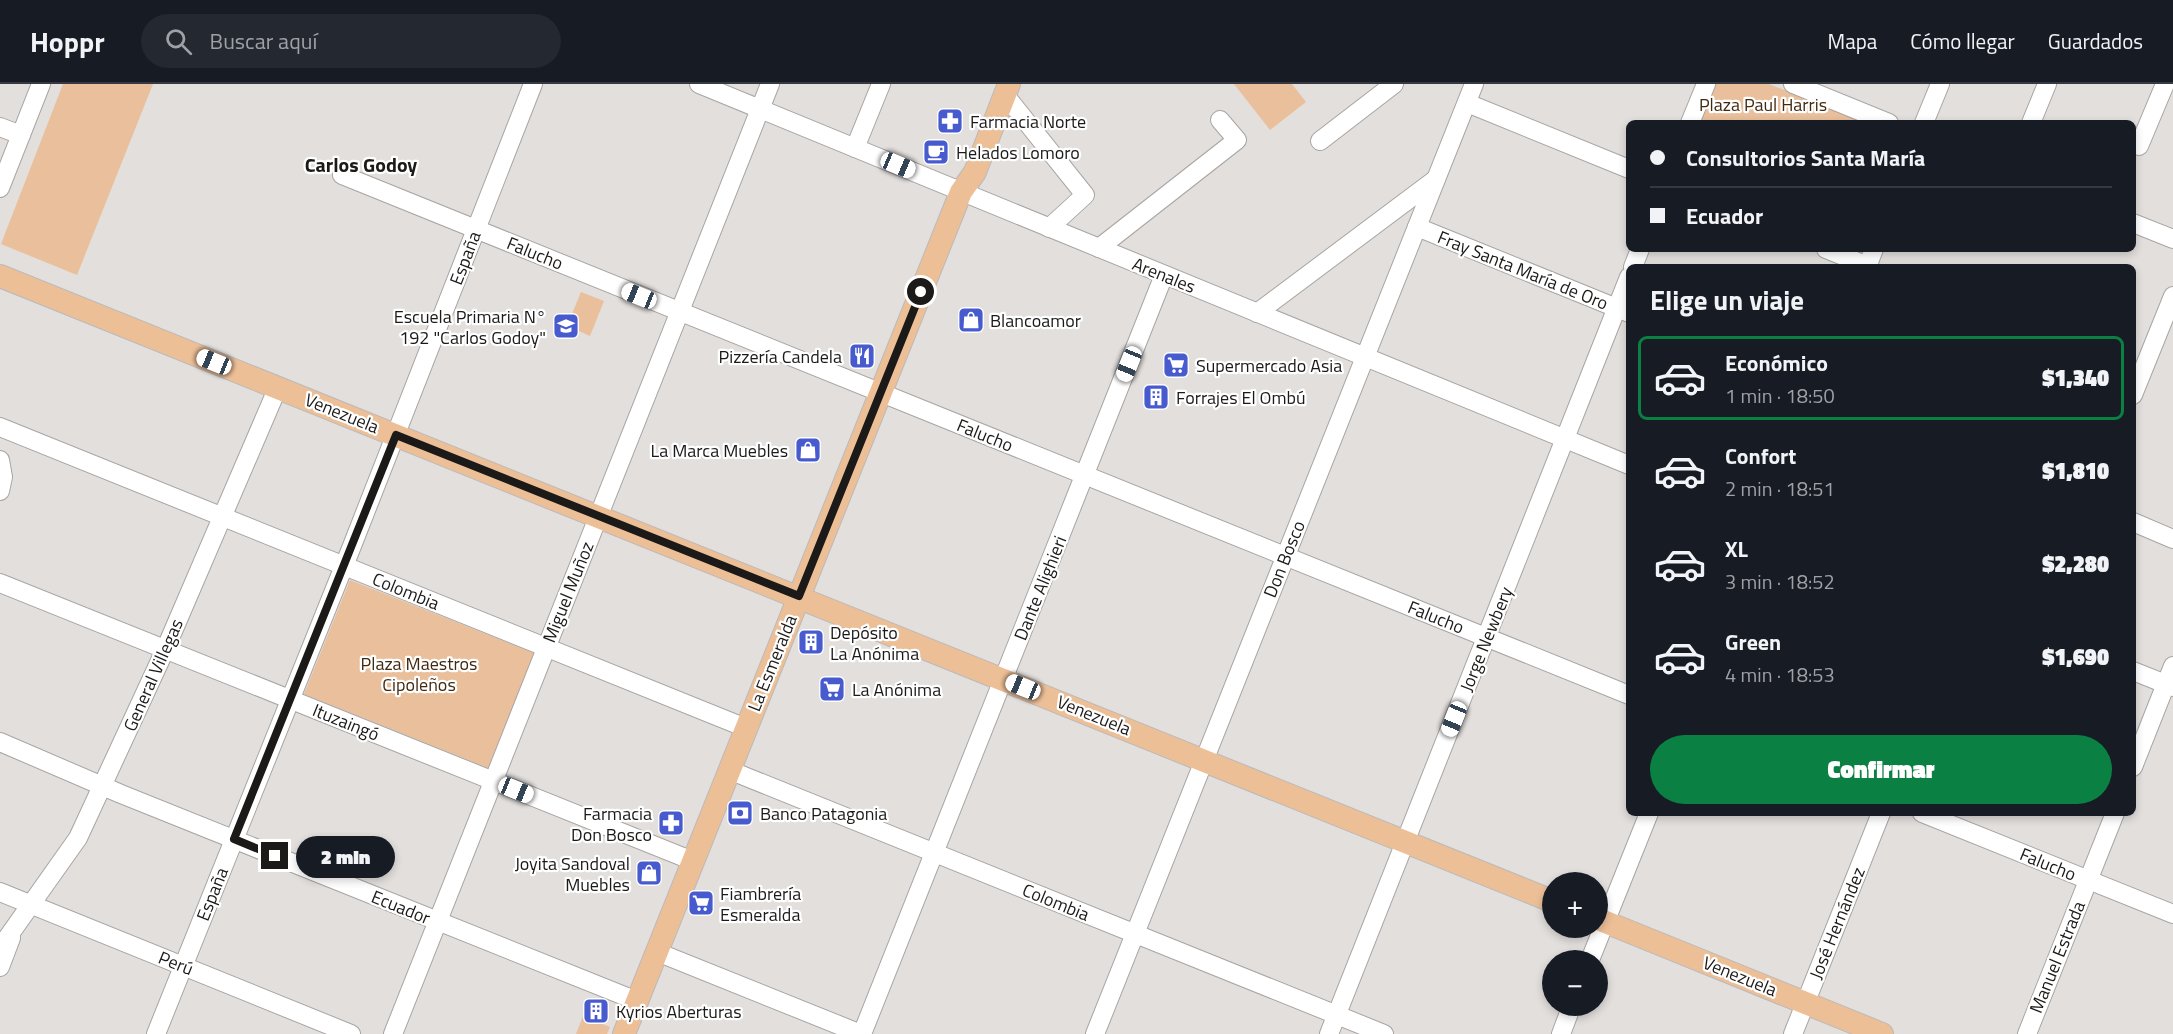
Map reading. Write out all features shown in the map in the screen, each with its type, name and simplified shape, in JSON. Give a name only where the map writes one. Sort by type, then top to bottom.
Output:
[{"type":"main road","name":"La Esmeralda","points":[[624,1034],[961,192],[963,168],[1003,88]]},
{"type":"main road","name":"Venezuela","points":[[0,276],[1004,678],[1542,897]]},
{"type":"main road","name":"Venezuela","points":[[1608,923],[1882,1034]]},
{"type":"street","points":[[0,188],[41,84]]},
{"type":"street","name":"España","points":[[156,1034],[291,700],[533,84]]},
{"type":"street","name":"Arenales","points":[[699,84],[1626,464]]},
{"type":"street","name":"Miguel Muñoz","points":[[393,1034],[770,84]]},
{"type":"street","points":[[855,148],[881,84]]},
{"type":"street","points":[[1320,141],[1394,84]]},
{"type":"street","name":"Don Bosco","points":[[1095,1034],[1474,84]]},
{"type":"street","points":[[1691,120],[1706,84]]},
{"type":"street","points":[[1794,84],[1820,89],[1883,120]]},
{"type":"street","points":[[1925,120],[1940,84]]},
{"type":"street","points":[[2032,120],[2047,84]]},
{"type":"street","points":[[2139,146],[2164,84]]},
{"type":"street","points":[[1003,88],[1085,195],[1049,228]]},
{"type":"street","points":[[1467,103],[1626,168]]},
{"type":"street","points":[[1099,248],[1237,140],[1220,120]]},
{"type":"street","points":[[0,127],[21,135]]},
{"type":"street","name":"Falucho","points":[[342,175],[1626,694]]},
{"type":"street","points":[[1257,313],[1436,179]]},
{"type":"street","points":[[2136,224],[2173,239]]},
{"type":"street","name":"Fray Santa María de Oro","points":[[1417,227],[1623,310]]},
{"type":"street","points":[[1836,252],[1869,262]]},
{"type":"street","name":"Dante Alighieri","points":[[861,1034],[1164,275]]},
{"type":"street","name":"Jorge Newbery","points":[[1329,1034],[1565,439],[1623,310],[1626,294]]},
{"type":"street","points":[[2137,376],[2173,296]]},
{"type":"street","name":"General Villegas","points":[[0,948],[74,846],[165,650],[278,387]]},
{"type":"street","name":"Colombia","points":[[0,427],[746,728]]},
{"type":"street","points":[[0,460],[3,477],[0,491]]},
{"type":"street","points":[[2136,523],[2173,539]]},
{"type":"street","name":"Ituzaingó","points":[[0,584],[693,861]]},
{"type":"street","points":[[2136,760],[2169,685],[2173,666]]},
{"type":"street","points":[[2136,671],[2169,685]]},
{"type":"street","name":"Ecuador","points":[[0,742],[637,1001]]},
{"type":"street","name":"Colombia","points":[[729,770],[1384,1034]]},
{"type":"street","points":[[1608,904],[1648,816]]},
{"type":"street","name":"José Hernández","points":[[1793,1034],[1880,816]]},
{"type":"street","name":"Falucho","points":[[1929,816],[2173,914]]},
{"type":"street","name":"Manuel Estrada","points":[[2027,1034],[2114,816]]},
{"type":"street","name":"Perú","points":[[0,892],[351,1034]]},
{"type":"street","points":[[0,967],[16,926]]},
{"type":"street","points":[[657,952],[861,1034]]},
{"type":"street","points":[[1561,1034],[1568,1016]]},
{"type":"green space","points":[[63,84],[153,84],[77,275],[1,244]]},
{"type":"green space","points":[[1234,84],[1292,84],[1306,102],[1270,130]]},
{"type":"green space","name":"Plaza Paul Harris","points":[[1716,84],[1769,84],[1859,120],[1701,120]]},
{"type":"green space","points":[[581,292],[604,301],[590,336],[567,326]]},
{"type":"green space","name":"Plaza Maestros Cipoleños","points":[[350,580],[534,653],[488,768],[304,694]]},
{"type":"green space","points":[[583,1016],[610,1027],[607,1034],[576,1034]]},
{"type":"place","name":"Farmacia Norte","points":[[950,121]]},
{"type":"place","name":"Helados Lomoro","points":[[936,152]]},
{"type":"place","name":"Blancoamor","points":[[971,320]]},
{"type":"place","name":"Escuela Primaria N° 192 \"Carlos Godoy\"","points":[[566,326]]},
{"type":"place","name":"Pizzería Candela","points":[[862,356]]},
{"type":"place","name":"Supermercado Asia","points":[[1176,365]]},
{"type":"place","name":"Forrajes El Ombú","points":[[1156,397]]},
{"type":"place","name":"La Marca Muebles","points":[[808,450]]},
{"type":"place","name":"Depósito La Anónima","points":[[811,642]]},
{"type":"place","name":"La Anónima","points":[[832,689]]},
{"type":"place","name":"Banco Patagonia","points":[[740,813]]},
{"type":"place","name":"Farmacia Don Bosco","points":[[671,823]]},
{"type":"place","name":"Joyita Sandoval Muebles","points":[[649,873]]},
{"type":"place","name":"Fiambrería Esmeralda","points":[[701,903]]},
{"type":"place","name":"Kyrios Aberturas","points":[[596,1011]]},
{"type":"district","name":"Carlos Godoy","points":[[361,164]]},
{"type":"route","points":[[275,856],[234,839],[396,435],[799,596],[921,292]]}]
